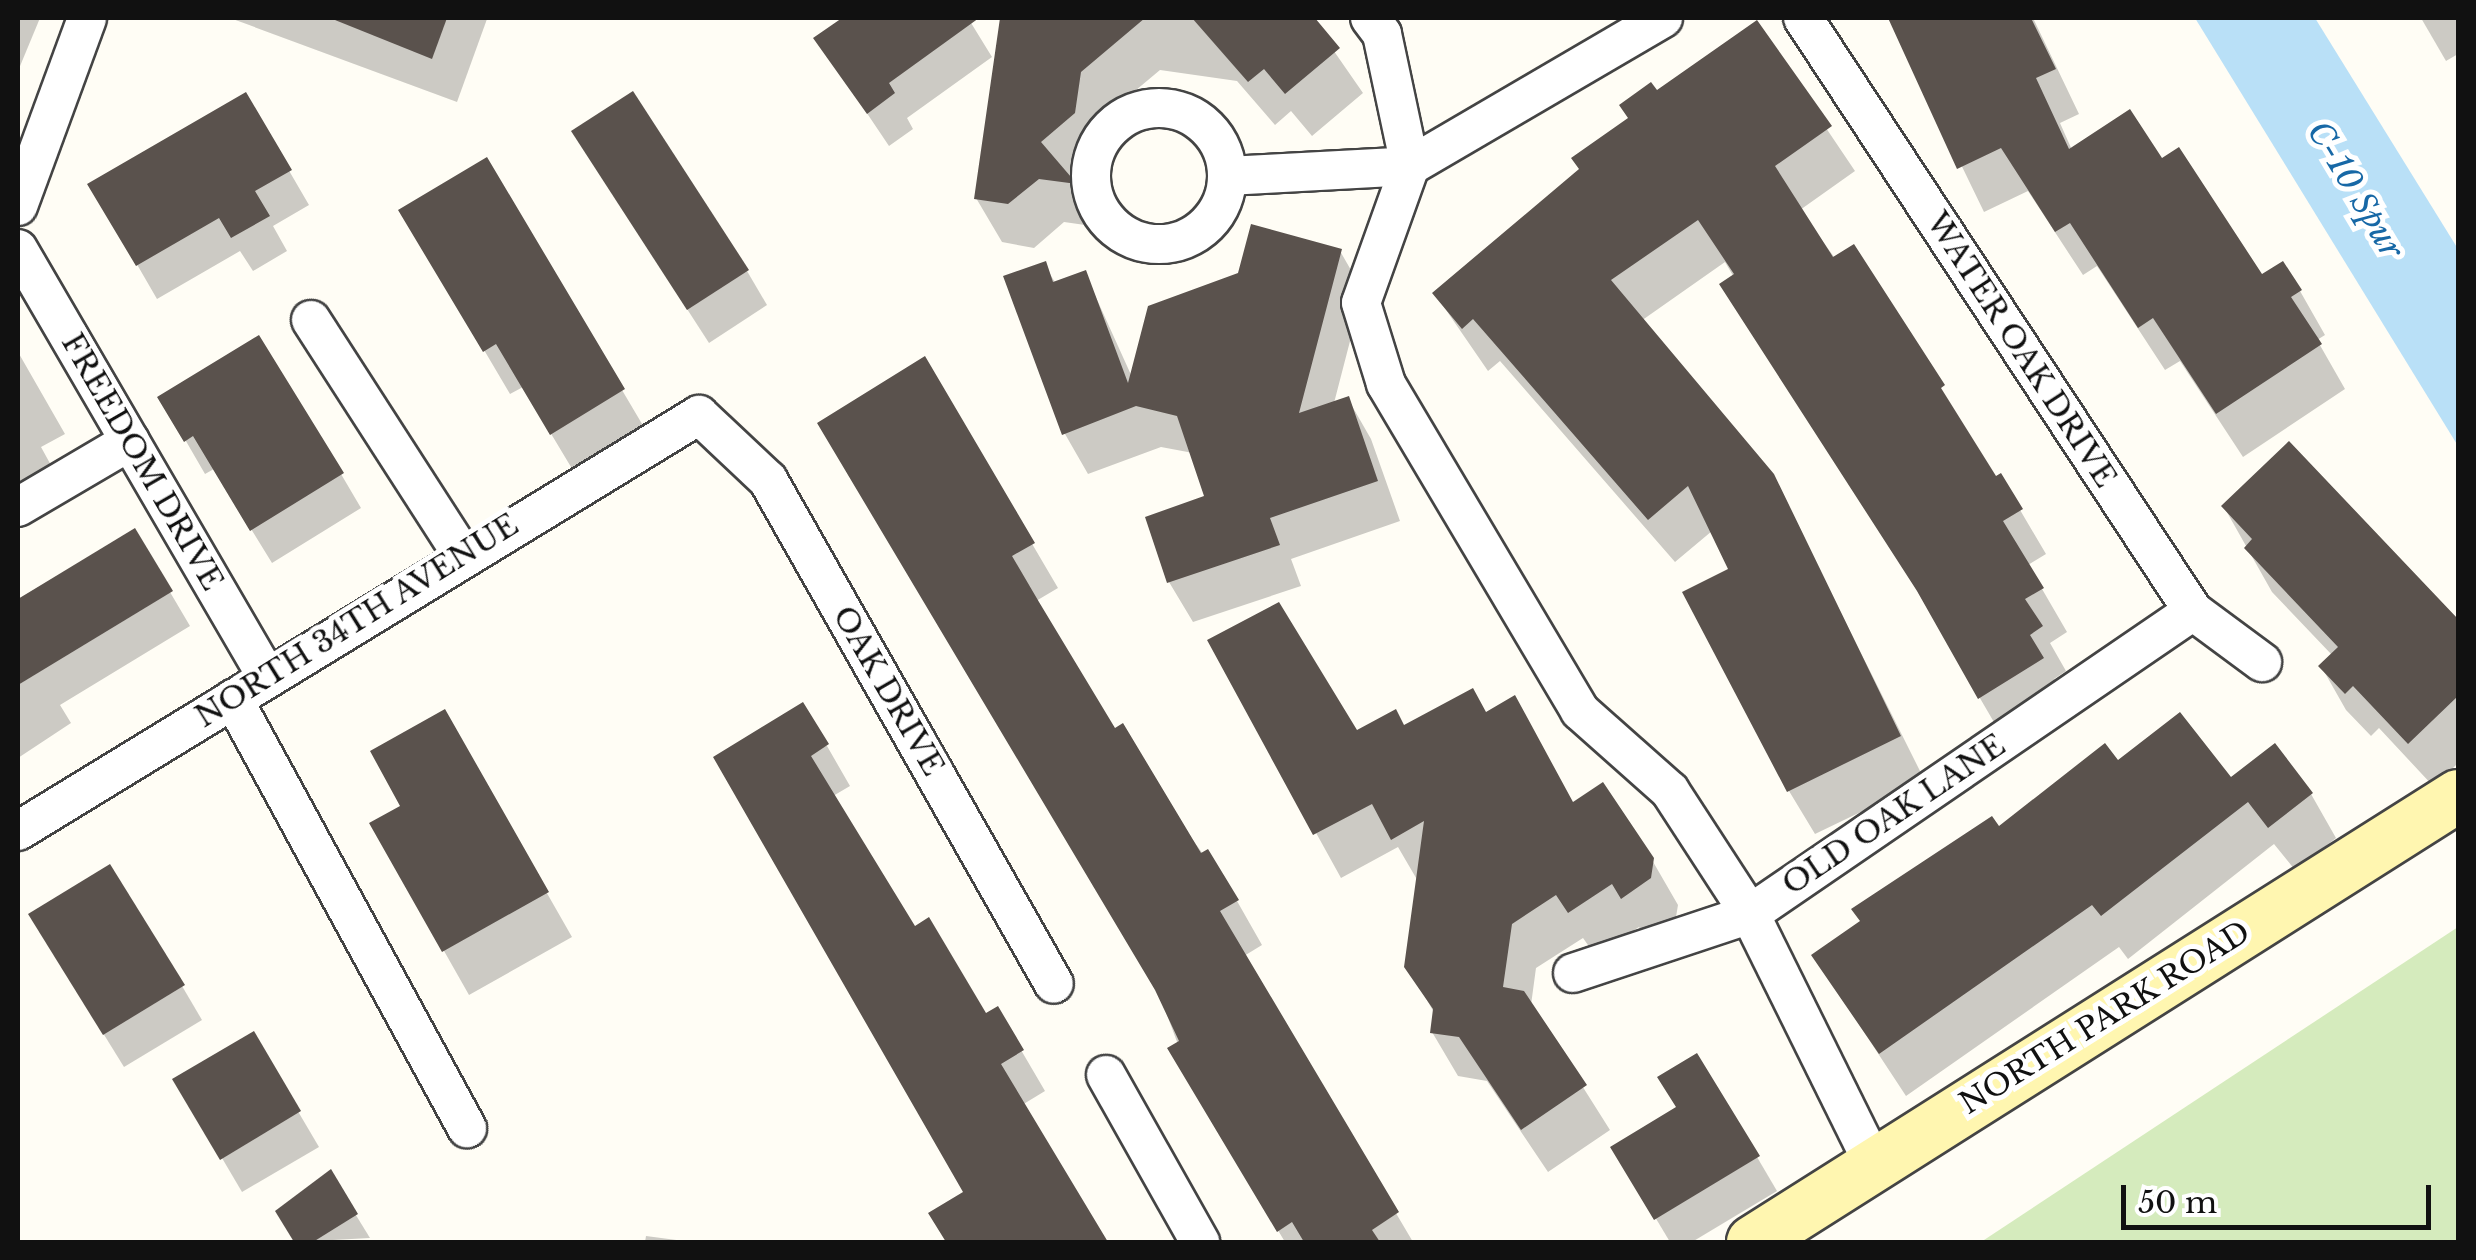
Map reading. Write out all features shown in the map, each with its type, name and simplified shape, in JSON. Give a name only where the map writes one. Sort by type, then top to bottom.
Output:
[{"type":"street","points":[[18,206],[87,18]]},
{"type":"street","points":[[1370,18],[1382,34],[1410,166],[1361,303],[1386,384],[1580,711],[1670,791],[1750,914],[1873,1163]]},
{"type":"street","points":[[1228,176],[1410,166],[1663,18]]},
{"type":"street","name":"WATER OAK DRIVE","points":[[1802,18],[2193,611],[2262,662]]},
{"type":"street","name":"FREEDOM DRIVE","points":[[18,249],[267,676]]},
{"type":"street","points":[[311,320],[462,554]]},
{"type":"street","name":"NORTH 34TH AVENUE","points":[[18,831],[462,554],[699,414]]},
{"type":"street","name":"OAK DRIVE","points":[[699,414],[768,480],[1054,984]]},
{"type":"street","points":[[18,507],[130,440]]},
{"type":"street","name":"OLD OAK LANE","points":[[1573,973],[1750,914],[2193,611]]},
{"type":"street","points":[[233,699],[467,1128]]},
{"type":"street","name":"NORTH PARK ROAD","points":[[1753,1242],[2458,796]]},
{"type":"street","points":[[1106,1075],[1200,1242]]},
{"type":"green space","points":[[2458,927],[2458,1242],[1981,1242]]},
{"type":"water","name":"C-10 Spur","points":[[2195,18],[2315,18],[2458,249],[2458,446]]},
{"type":"building","points":[[330,18],[447,18],[432,59]]},
{"type":"building","points":[[842,18],[979,18],[889,83],[895,93],[867,114],[813,38]]},
{"type":"building","points":[[1000,18],[1145,18],[1081,72],[1075,113],[1041,142],[1077,184],[1039,179],[1008,204],[974,199]]},
{"type":"building","points":[[1192,18],[1315,18],[1340,48],[1285,94],[1264,69],[1248,82]]},
{"type":"building","points":[[1888,18],[2031,18],[2056,69],[2036,78],[2069,149],[2130,109],[2162,158],[2179,147],[2262,274],[2283,261],[2302,290],[2291,297],[2322,344],[2216,414],[2153,318],[2138,328],[2070,223],[2055,232],[2001,148],[1957,169]]},
{"type":"building","points":[[1757,20],[1832,126],[1775,166],[1833,257],[1854,244],[1945,385],[1941,388],[1996,476],[2001,473],[2023,509],[2003,521],[2044,588],[2025,599],[2043,626],[2030,635],[2044,658],[1978,699],[1917,591],[1719,284],[1734,274],[1698,220],[1611,280],[1774,474],[1901,736],[1787,792],[1682,592],[1728,569],[1688,486],[1648,520],[1473,319],[1462,329],[1432,293],[1579,169],[1571,158],[1628,118],[1619,105],[1651,82],[1657,90]]},
{"type":"building","points":[[633,91],[749,270],[687,310],[571,131]]},
{"type":"building","points":[[246,92],[292,170],[255,191],[270,216],[231,238],[219,218],[136,266],[87,184]]},
{"type":"building","points":[[487,157],[625,389],[550,435],[496,344],[483,352],[398,210]]},
{"type":"building","points":[[1251,224],[1342,249],[1299,413],[1349,396],[1378,481],[1270,518],[1280,545],[1167,583],[1145,517],[1204,496],[1177,416],[1136,406],[1062,435],[1003,276],[1046,261],[1053,282],[1086,270],[1128,383],[1148,306],[1238,273]]},
{"type":"building","points":[[259,335],[344,473],[250,531],[193,436],[184,442],[157,397]]},
{"type":"building","points":[[925,356],[1035,543],[1012,556],[1115,728],[1123,723],[1201,853],[1208,849],[1239,900],[1220,911],[1399,1212],[1372,1230],[1380,1242],[1304,1242],[1292,1222],[1277,1232],[1167,1048],[1179,1041],[1155,990],[817,423]]},
{"type":"building","points":[[2289,441],[2458,619],[2458,696],[2408,744],[2353,686],[2345,694],[2318,666],[2338,647],[2244,548],[2252,539],[2221,506]]},
{"type":"building","points":[[135,528],[173,591],[18,685],[18,599]]},
{"type":"building","points":[[1279,602],[1357,730],[1396,709],[1404,725],[1473,688],[1486,712],[1515,695],[1573,802],[1603,782],[1654,858],[1651,878],[1621,899],[1612,884],[1568,913],[1556,895],[1512,924],[1503,987],[1524,991],[1587,1085],[1521,1130],[1459,1037],[1430,1033],[1433,1009],[1404,967],[1424,821],[1391,840],[1372,804],[1313,835],[1207,640]]},
{"type":"building","points":[[803,702],[829,744],[811,756],[915,926],[929,917],[986,1013],[998,1006],[1024,1050],[1001,1064],[1108,1242],[946,1242],[928,1213],[963,1192],[713,757]]},
{"type":"building","points":[[445,709],[549,892],[442,952],[369,823],[400,806],[370,751]]},
{"type":"building","points":[[2180,712],[2231,777],[2275,743],[2313,793],[2268,828],[2248,802],[2101,916],[2092,905],[1879,1054],[1811,955],[1860,921],[1851,909],[1992,816],[1999,826],[2105,743],[2118,760]]},
{"type":"building","points":[[110,864],[185,985],[103,1035],[28,914]]},
{"type":"building","points":[[254,1031],[301,1111],[220,1160],[172,1079]]},
{"type":"building","points":[[1697,1053],[1760,1156],[1654,1220],[1610,1147],[1676,1107],[1657,1077]]},
{"type":"building","points":[[331,1169],[358,1214],[313,1242],[294,1242],[275,1211]]}]
